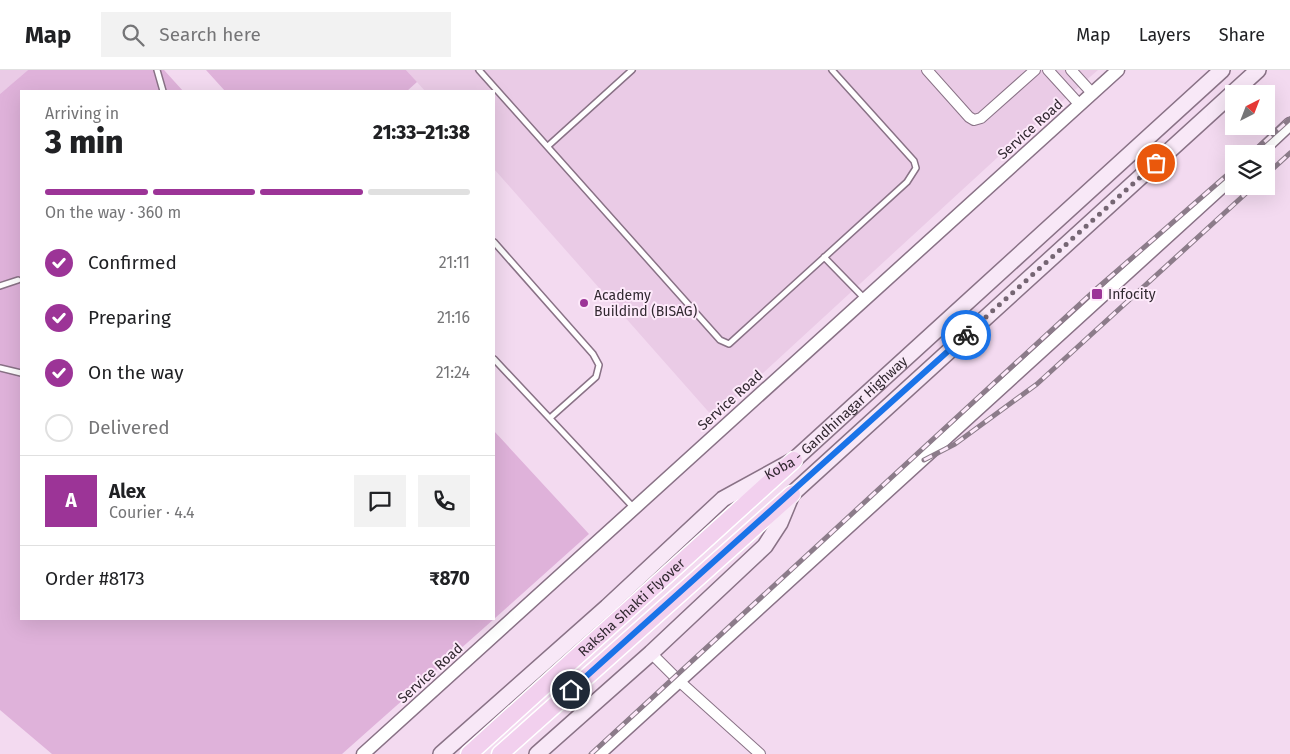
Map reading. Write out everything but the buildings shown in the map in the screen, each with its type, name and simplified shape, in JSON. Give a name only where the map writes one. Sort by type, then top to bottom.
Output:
[{"type":"main road","name":"Koba - Gandhinagar Highway","points":[[441,754],[607,607],[723,499],[794,460],[1222,70]]},
{"type":"main road","name":"Koba - Gandhinagar Highway","points":[[537,754],[651,653],[765,546],[780,523],[792,494],[1258,70]]},
{"type":"main road","name":"Raksha Shakti Flyover","points":[[469,754],[794,460]]},
{"type":"main road","name":"Raksha Shakti Flyover","points":[[500,754],[792,494]]},
{"type":"street","points":[[927,70],[969,117],[974,120],[981,118],[1035,70]]},
{"type":"street","points":[[1048,70],[1079,104]]},
{"type":"street","points":[[1071,70],[1092,93]]},
{"type":"street","name":"Service Road","points":[[363,754],[1118,70]]},
{"type":"street","points":[[1268,145],[1290,124]]},
{"type":"street","points":[[599,754],[1225,184]]},
{"type":"street","points":[[651,653],[679,681],[760,754]]},
{"type":"lane","points":[[156,70],[163,90]]},
{"type":"lane","points":[[479,70],[725,343],[732,343],[907,182],[916,168],[914,160],[832,70]]},
{"type":"lane","points":[[548,146],[632,70]]},
{"type":"lane","points":[[495,243],[592,354],[599,365],[596,377],[550,418]]},
{"type":"lane","points":[[824,257],[865,298]]},
{"type":"lane","points":[[0,286],[18,280]]},
{"type":"lane","points":[[495,360],[634,508]]},
{"type":"lane","points":[[0,368],[20,373]]},
{"type":"shaded area","points":[[0,70],[28,70],[0,94]]},
{"type":"shaded area","points":[[28,70],[164,70],[182,90],[20,90],[20,620],[493,620],[342,754],[52,754],[0,710],[0,94]]},
{"type":"shaded area","points":[[206,70],[406,70],[417,82],[408,90],[224,90]]},
{"type":"shaded area","points":[[406,70],[1098,70],[998,157],[714,418],[495,170],[495,90],[424,90]]},
{"type":"shaded area","points":[[495,432],[589,534],[495,618]]},
{"type":"railway","points":[[1261,145],[1290,119]]},
{"type":"railway","points":[[1275,167],[1290,153]]},
{"type":"railway","points":[[591,754],[1094,291],[1225,177]]},
{"type":"railway","points":[[924,460],[955,444],[1037,384],[1244,195]]},
{"type":"way so far","points":[[966,335],[1156,163]]},
{"type":"place","name":"Infocity","points":[[1097,294]]},
{"type":"place","name":"Academy Buildind (BISAG)","points":[[584,303]]},
{"type":"route","points":[[571,690],[792,494],[966,335]]}]
